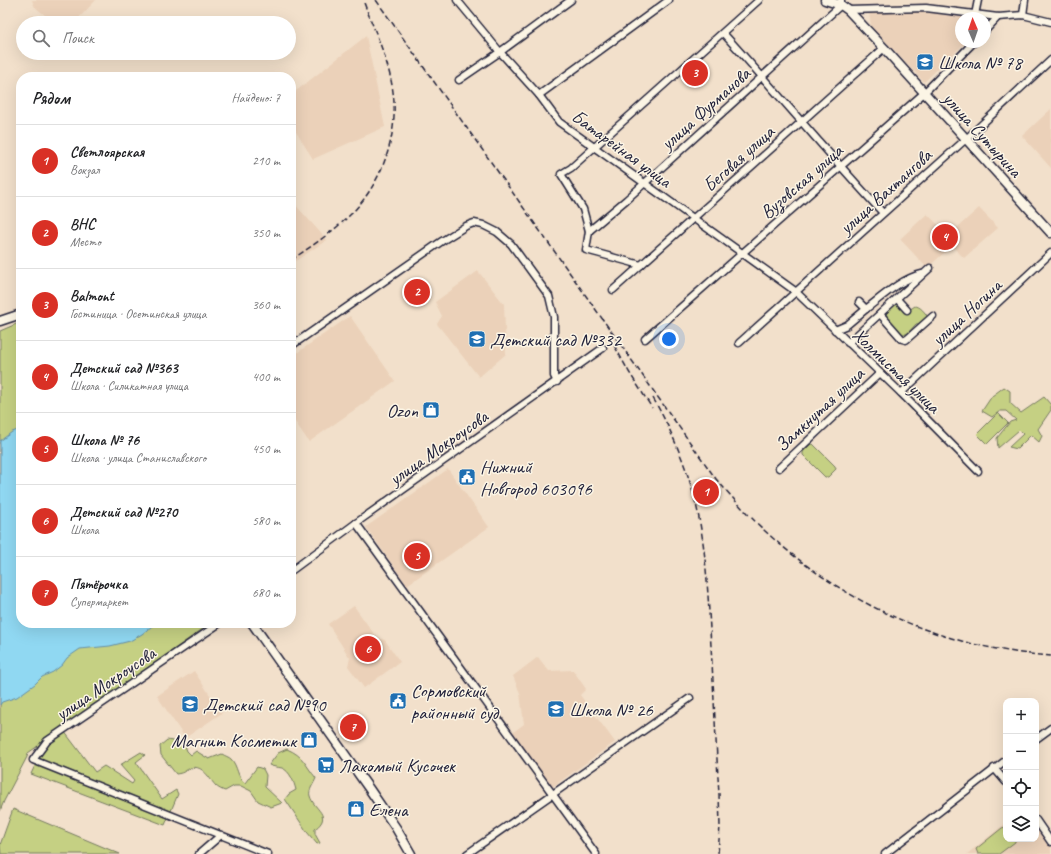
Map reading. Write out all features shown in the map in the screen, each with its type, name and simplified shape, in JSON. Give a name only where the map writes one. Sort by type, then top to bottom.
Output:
[{"type":"main road","name":"улица Сутырина","points":[[825,0],[841,3],[848,10],[1051,233]]},
{"type":"main road","points":[[0,322],[16,316]]},
{"type":"main road","points":[[256,628],[396,828],[417,854]]},
{"type":"main road","points":[[396,828],[411,854]]},
{"type":"street","name":"Батарейная улица","points":[[457,0],[538,95],[559,122],[795,291]]},
{"type":"street","points":[[459,80],[571,0]]},
{"type":"street","points":[[538,95],[670,0]]},
{"type":"street","points":[[641,265],[586,250],[588,231],[583,209],[562,174],[571,168],[759,0]]},
{"type":"street","points":[[926,8],[927,0]]},
{"type":"street","points":[[976,12],[978,0]]},
{"type":"street","points":[[1023,15],[1025,0]]},
{"type":"street","name":"улица Фурманова","points":[[588,231],[645,183],[841,3]]},
{"type":"street","points":[[848,10],[926,8],[955,12]]},
{"type":"street","points":[[991,16],[1023,15],[1051,22]]},
{"type":"street","points":[[991,25],[998,17]]},
{"type":"street","points":[[723,33],[763,76],[801,122],[883,213]]},
{"type":"street","name":"Беговая улица","points":[[613,290],[884,48]]},
{"type":"street","name":"Вузовская улица","points":[[644,339],[924,93],[968,48]]},
{"type":"street","name":"улица Вахтангова","points":[[739,343],[795,291],[966,139],[1051,60]]},
{"type":"street","points":[[296,343],[442,241],[474,222],[497,232],[511,244],[549,296],[554,316],[554,376],[557,382]]},
{"type":"street","name":"улица Ногина","points":[[901,393],[1051,253]]},
{"type":"street","points":[[848,343],[930,268]]},
{"type":"street","points":[[835,330],[847,325],[903,282],[913,276],[923,274]]},
{"type":"street","name":"Холмистая улица","points":[[795,291],[901,393],[978,471]]},
{"type":"street","points":[[897,298],[907,310]]},
{"type":"street","points":[[859,302],[866,309]]},
{"type":"street","points":[[880,314],[902,339],[906,340],[933,316]]},
{"type":"street","name":"улица Мокроусова","points":[[296,567],[356,523],[604,348]]},
{"type":"street","name":"Замкнутая улица","points":[[779,468],[880,373]]},
{"type":"street","points":[[356,523],[596,854]]},
{"type":"street","name":"улица Мокроусова","points":[[213,628],[47,741],[33,760],[221,835]]},
{"type":"street","points":[[467,854],[690,698]]},
{"type":"street","points":[[1039,737],[1051,728]]},
{"type":"street","points":[[885,854],[1003,762]]},
{"type":"street","points":[[994,768],[1003,778]]},
{"type":"street","points":[[1039,824],[1051,842]]},
{"type":"street","points":[[199,854],[221,835],[268,854]]},
{"type":"shaded area","points":[[32,0],[96,0],[81,16],[46,16],[34,6]]},
{"type":"shaded area","name":"Школа № 78","points":[[869,12],[918,12],[955,16],[955,48],[960,48],[924,82],[871,26]]},
{"type":"shaded area","points":[[366,36],[385,127],[313,159],[296,132],[296,91]]},
{"type":"shaded area","points":[[1051,109],[1051,168],[1022,136]]},
{"type":"shaded area","points":[[296,206],[327,240],[296,261]]},
{"type":"shaded area","points":[[979,208],[998,228],[964,258],[952,246],[927,268],[900,239],[927,214],[949,235]]},
{"type":"shaded area","name":"Детский сад №332","points":[[478,271],[504,304],[506,354],[479,377],[437,324],[442,316],[435,302]]},
{"type":"shaded area","points":[[350,316],[395,381],[309,442],[296,423],[296,354]]},
{"type":"shaded area","points":[[448,469],[489,527],[407,585],[366,527]]},
{"type":"shaded area","points":[[354,606],[377,638],[385,640],[400,662],[364,688],[348,666],[350,658],[328,624]]},
{"type":"shaded area","name":"Школа № 26","points":[[538,657],[549,671],[573,670],[586,689],[580,695],[615,742],[551,788],[512,733],[524,724],[520,693],[513,676]]},
{"type":"shaded area","name":"Детский сад №90","points":[[194,671],[222,713],[185,738],[157,696]]},
{"type":"shaded area","points":[[1003,825],[1003,842],[1039,842],[1039,827],[1051,845],[1051,854],[967,854]]},
{"type":"green space","points":[[897,302],[909,310],[915,306],[919,307],[928,318],[923,323],[916,324],[907,334],[902,334],[886,314],[888,310]]},
{"type":"green space","points":[[16,324],[16,628],[204,628],[28,753],[0,811],[0,331]]},
{"type":"green space","points":[[1004,387],[1010,391],[1010,403],[1021,413],[1044,397],[1051,405],[1051,410],[1038,429],[1042,436],[1039,442],[1031,435],[1017,449],[1009,447],[1023,434],[1019,430],[998,448],[997,438],[1010,422],[1016,420],[1006,411],[1000,411],[992,417],[982,411],[992,396]]},
{"type":"green space","points":[[998,413],[1008,423],[987,444],[977,434]]},
{"type":"green space","points":[[811,444],[813,444],[835,466],[836,469],[828,477],[825,477],[803,455],[803,452]]},
{"type":"green space","points":[[64,731],[95,772],[104,766],[132,784],[134,781],[120,765],[141,752],[145,755],[136,762],[162,799],[176,790],[178,794],[165,825],[31,774],[48,743]]},
{"type":"green space","points":[[167,740],[184,743],[187,751],[191,755],[196,751],[209,759],[222,754],[231,759],[240,778],[245,783],[257,767],[263,769],[266,775],[265,787],[282,803],[271,807],[258,801],[251,791],[241,786],[234,786],[225,791],[216,786],[206,773],[199,768],[191,768],[176,774],[161,755],[160,746]]},
{"type":"green space","points":[[287,749],[304,761],[316,778],[310,789],[310,796],[321,812],[322,816],[320,824],[315,829],[315,834],[320,843],[317,844],[285,799],[289,794],[296,790],[291,777],[285,769],[269,765],[278,753]]},
{"type":"green space","points":[[13,809],[120,854],[1,854],[0,845]]},
{"type":"green space","points":[[1002,828],[1003,842],[1015,842],[999,854],[978,854],[976,849]]},
{"type":"water","points":[[16,431],[16,628],[150,628],[130,641],[110,646],[80,649],[67,658],[62,665],[53,672],[42,677],[17,697],[2,702],[0,705],[0,441]]},
{"type":"railway","points":[[296,257],[337,227],[362,202],[379,173],[386,158],[391,141],[394,108],[391,80],[381,45],[363,0]]},
{"type":"railway","points":[[376,0],[716,479],[756,522],[782,546],[842,590],[875,608],[908,623],[942,635],[978,645],[1014,652],[1051,656]]},
{"type":"railway","points":[[610,338],[629,372],[652,408]]},
{"type":"railway","points":[[653,398],[673,436],[683,463],[696,504],[703,539],[708,593],[719,794],[720,826],[718,854]]},
{"type":"place","name":"Школа № 78","points":[[925,62]]},
{"type":"place","name":"Balmont","points":[[695,73]]},
{"type":"place","name":"Детский сад №363","points":[[945,237]]},
{"type":"place","name":"ВНС","points":[[417,292]]},
{"type":"place","name":"Детский сад №332","points":[[477,339]]},
{"type":"place","name":"Ozon","points":[[431,410]]},
{"type":"place","name":"Нижний Новгород 603096","points":[[467,477]]},
{"type":"place","name":"Светлоярская","points":[[706,492]]},
{"type":"place","name":"Школа № 76","points":[[417,556]]},
{"type":"place","name":"Детский сад №270","points":[[368,649]]},
{"type":"place","name":"Сормовский районный суд","points":[[398,701]]},
{"type":"place","name":"Детский сад №90","points":[[190,704]]},
{"type":"place","name":"Школа № 26","points":[[556,709]]},
{"type":"place","name":"Пятёрочка","points":[[353,727]]},
{"type":"place","name":"Магнит Косметик","points":[[309,740]]},
{"type":"place","name":"Лакомый Кусочек","points":[[326,765]]},
{"type":"place","name":"Елена","points":[[356,809]]}]
